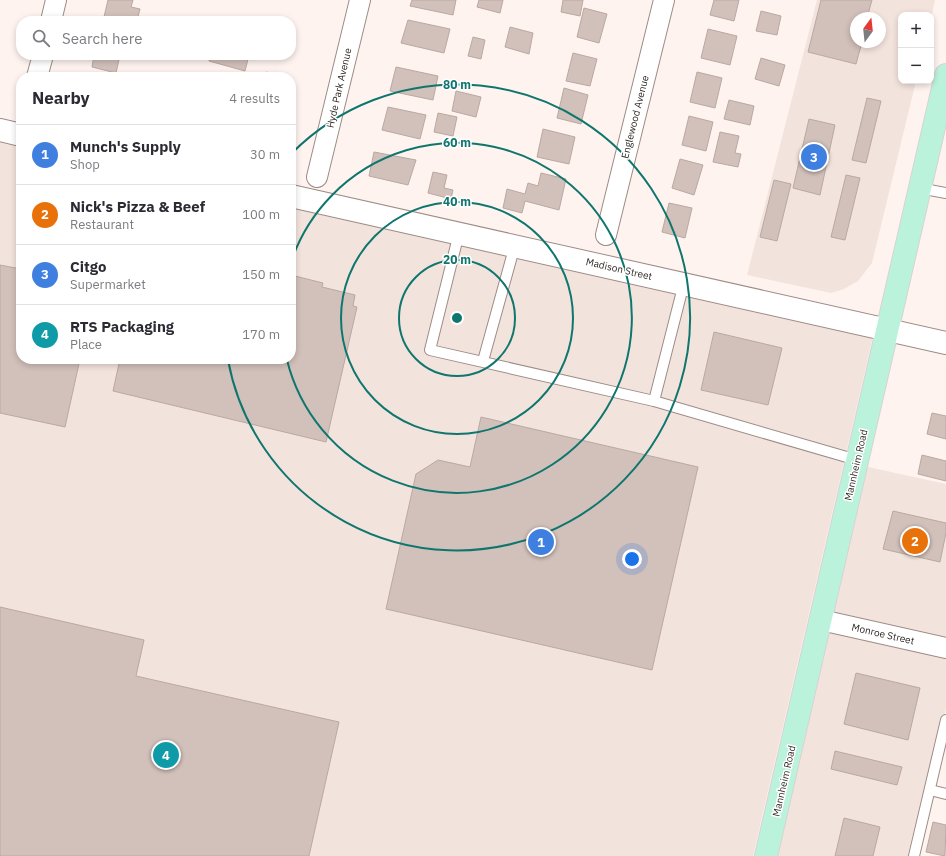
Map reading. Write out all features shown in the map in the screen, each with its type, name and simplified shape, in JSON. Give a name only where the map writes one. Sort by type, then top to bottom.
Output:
[{"type":"main road","name":"Mannheim Road","points":[[766,856],[946,75]]},
{"type":"street","points":[[52,16],[56,0]]},
{"type":"street","name":"Hyde Park Avenue","points":[[318,177],[360,0]]},
{"type":"street","name":"Englewood Avenue","points":[[606,235],[664,0]]},
{"type":"street","points":[[38,72],[42,60]]},
{"type":"street","points":[[0,130],[16,134]]},
{"type":"street","name":"Madison Street","points":[[296,197],[515,245],[946,343]]},
{"type":"street","name":"Monroe Street","points":[[820,620],[946,648]]},
{"type":"lane","points":[[919,188],[946,193]]},
{"type":"lane","points":[[459,233],[430,350],[654,401],[857,460]]},
{"type":"lane","points":[[483,361],[515,245]]},
{"type":"lane","points":[[654,401],[684,283]]},
{"type":"lane","points":[[914,856],[946,720]]},
{"type":"lane","points":[[930,790],[946,794]]},
{"type":"shaded area","points":[[817,0],[935,0],[932,12],[898,12],[898,84],[915,84],[872,263],[858,281],[844,289],[831,293],[747,275]]},
{"type":"shaded area","points":[[0,141],[16,144],[16,364],[296,364],[296,207],[873,336],[753,856],[0,856]]},
{"type":"shaded area","points":[[859,465],[946,484],[946,708],[912,856],[770,856]]},
{"type":"building","points":[[108,0],[133,0],[131,7],[140,9],[138,16],[104,16]]},
{"type":"building","points":[[412,0],[456,0],[453,15],[410,6]]},
{"type":"building","points":[[479,0],[503,0],[500,13],[477,7]]},
{"type":"building","points":[[563,0],[583,0],[580,16],[561,12]]},
{"type":"building","points":[[714,0],[739,0],[734,21],[710,15]]},
{"type":"building","points":[[821,0],[872,0],[869,12],[850,12],[850,48],[860,48],[856,64],[808,52]]},
{"type":"building","points":[[584,8],[607,14],[599,43],[577,37]]},
{"type":"building","points":[[761,11],[781,16],[777,35],[756,31]]},
{"type":"building","points":[[408,20],[450,29],[444,53],[401,43]]},
{"type":"building","points":[[510,27],[533,33],[529,54],[505,47]]},
{"type":"building","points":[[708,29],[737,36],[730,65],[701,58]]},
{"type":"building","points":[[473,37],[485,40],[481,59],[468,56]]},
{"type":"building","points":[[573,53],[597,59],[590,86],[566,81]]},
{"type":"building","points":[[761,58],[785,65],[779,86],[755,79]]},
{"type":"building","points":[[93,60],[119,60],[116,72],[92,67]]},
{"type":"building","points":[[209,60],[248,60],[245,71]]},
{"type":"building","points":[[396,67],[438,76],[433,100],[390,91]]},
{"type":"building","points":[[697,72],[722,78],[715,108],[690,102]]},
{"type":"building","points":[[564,88],[588,95],[581,124],[557,118]]},
{"type":"building","points":[[456,91],[481,97],[476,117],[452,111]]},
{"type":"building","points":[[867,98],[881,101],[866,163],[852,160]]},
{"type":"building","points":[[729,100],[754,106],[750,125],[724,119]]},
{"type":"building","points":[[388,107],[426,115],[420,139],[382,130]]},
{"type":"building","points":[[438,113],[457,117],[453,136],[434,132]]},
{"type":"building","points":[[689,116],[713,122],[706,151],[682,145]]},
{"type":"building","points":[[809,119],[835,125],[820,195],[793,188]]},
{"type":"building","points":[[543,129],[575,137],[569,164],[537,157]]},
{"type":"building","points":[[720,132],[739,136],[735,153],[741,154],[738,167],[713,162]]},
{"type":"building","points":[[374,152],[416,160],[408,185],[369,176]]},
{"type":"building","points":[[680,159],[703,165],[694,195],[672,188]]},
{"type":"building","points":[[433,172],[447,175],[444,188],[453,190],[451,199],[428,193]]},
{"type":"building","points":[[541,173],[566,179],[559,210],[525,201],[522,213],[503,208],[507,189],[525,194],[528,183],[538,186]]},
{"type":"building","points":[[846,175],[860,178],[845,240],[831,237]]},
{"type":"building","points":[[774,180],[791,184],[777,241],[760,237]]},
{"type":"building","points":[[669,203],[692,208],[685,238],[662,232]]},
{"type":"building","points":[[0,265],[16,268],[16,364],[79,364],[65,427],[0,413]]},
{"type":"building","points":[[296,276],[323,283],[322,287],[355,295],[353,306],[357,307],[326,442],[113,391],[119,364],[296,364]]},
{"type":"building","points":[[714,332],[782,348],[768,405],[701,390]]},
{"type":"building","points":[[932,413],[946,416],[946,439],[927,434]]},
{"type":"building","points":[[481,417],[698,467],[652,670],[386,609],[416,474],[438,460],[470,467]]},
{"type":"building","points":[[922,455],[946,461],[946,481],[918,474]]},
{"type":"building","points":[[893,511],[946,523],[946,533],[940,562],[883,549]]},
{"type":"building","points":[[0,607],[144,640],[136,676],[339,722],[309,856],[0,856]]},
{"type":"building","points":[[856,673],[920,688],[908,740],[844,724]]},
{"type":"building","points":[[835,751],[902,767],[897,785],[831,769]]},
{"type":"building","points":[[844,818],[880,827],[873,856],[835,856]]},
{"type":"building","points":[[933,822],[946,825],[945,856],[926,852]]},
{"type":"place","name":"Citgo","points":[[814,157]]},
{"type":"place","name":"Nick's Pizza & Beef","points":[[915,541]]},
{"type":"place","name":"Munch's Supply","points":[[541,542]]},
{"type":"place","name":"RTS Packaging","points":[[166,755]]}]
